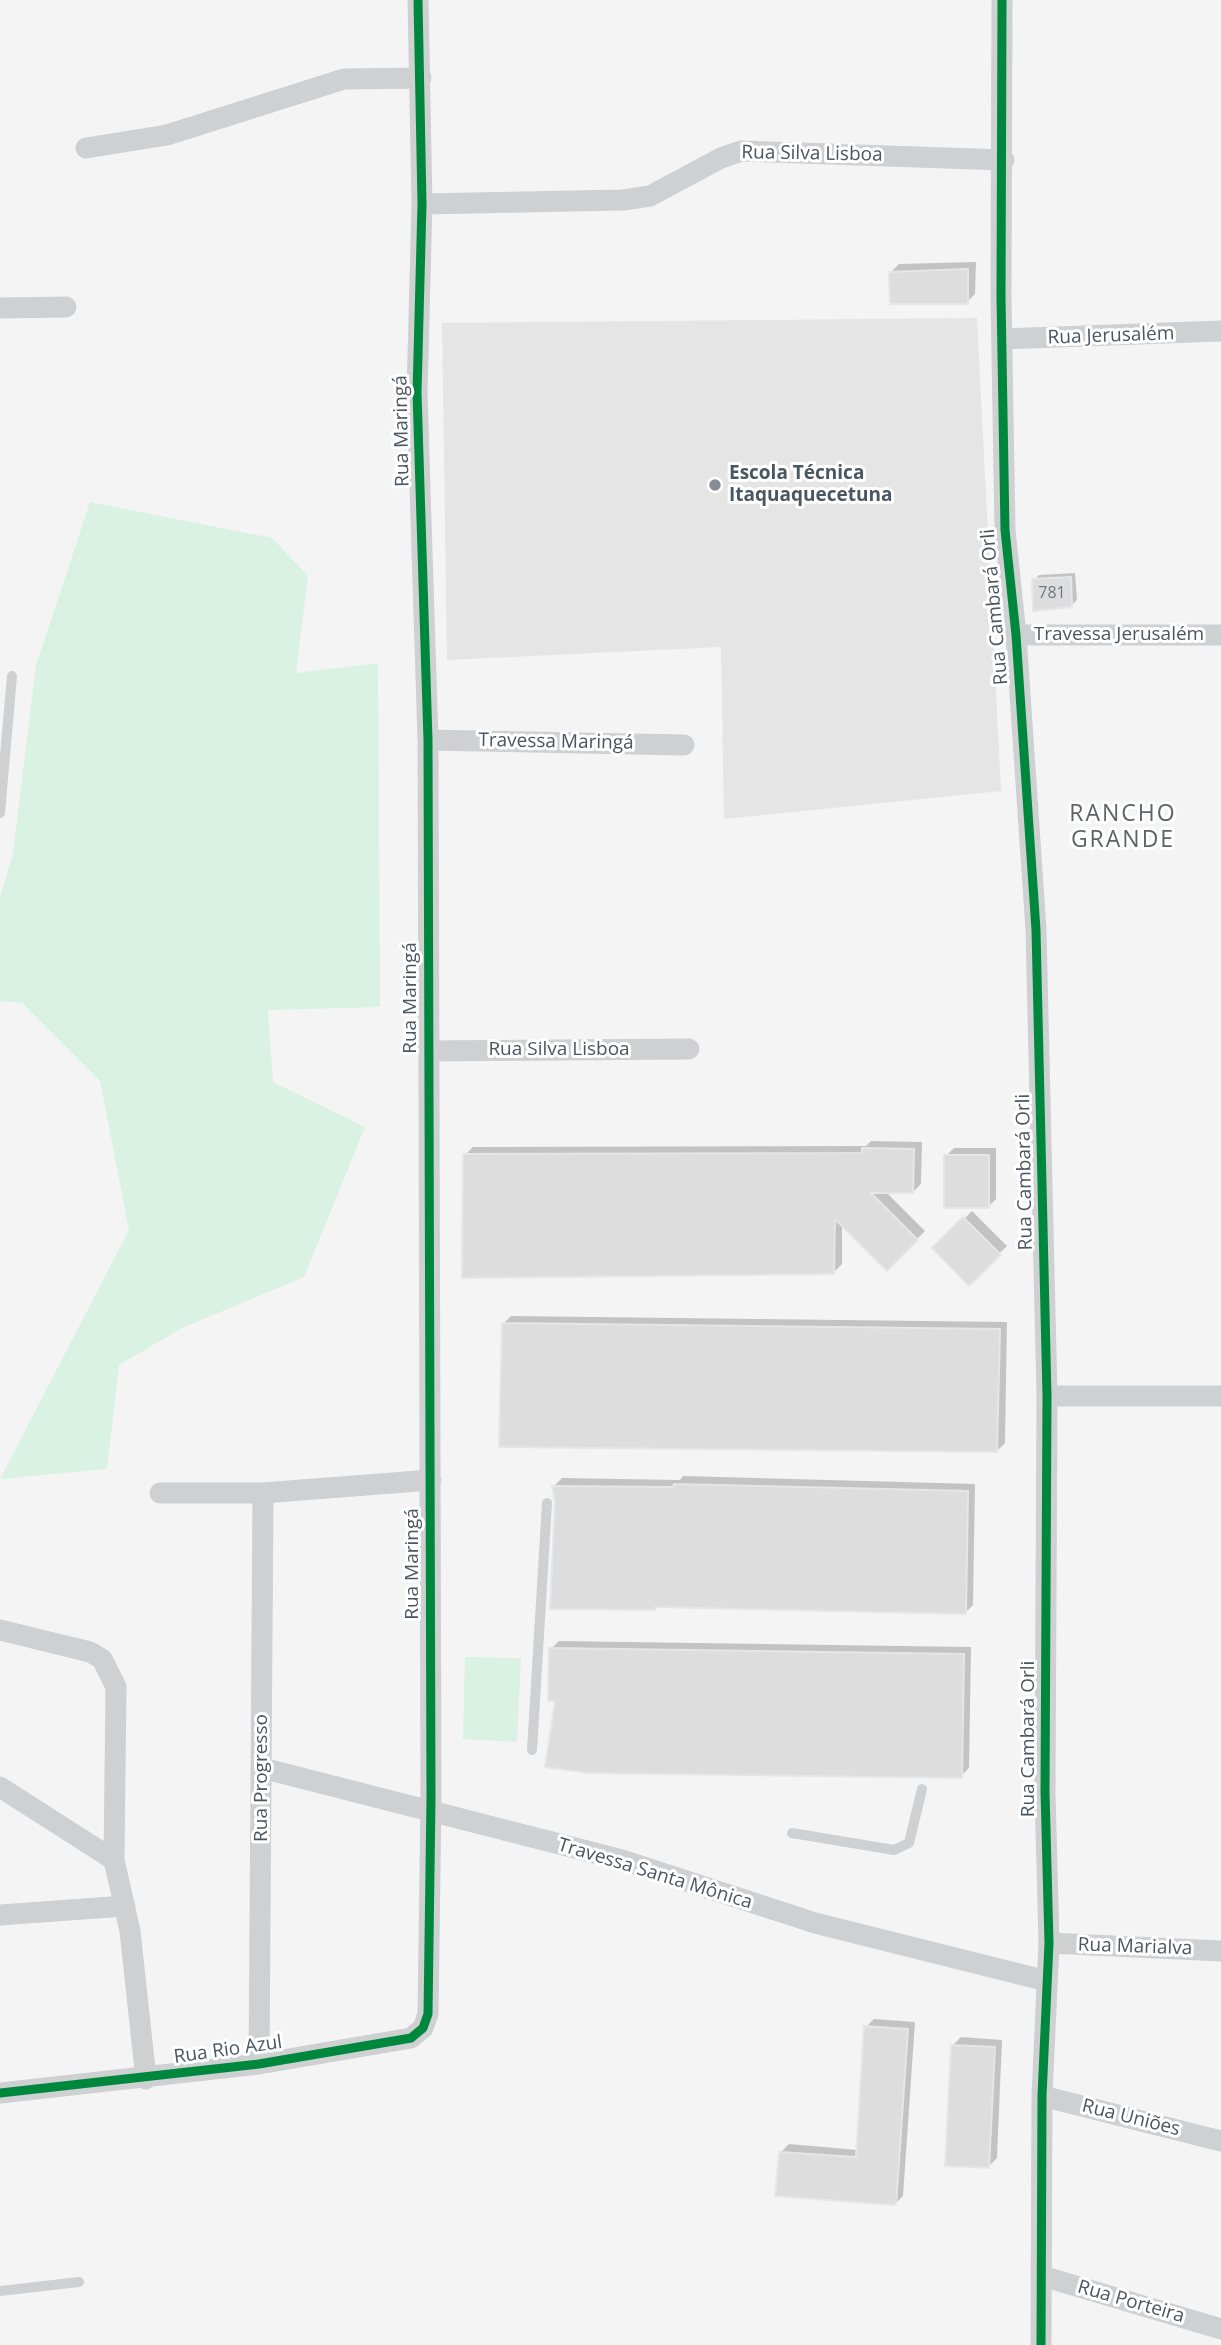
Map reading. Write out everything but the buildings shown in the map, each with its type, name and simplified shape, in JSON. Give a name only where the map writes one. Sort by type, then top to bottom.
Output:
[{"type":"street","name":"Rua Maringá","points":[[418,0],[422,204],[417,393],[428,740],[430,1995]]},
{"type":"street","name":"Rua Cambará Orli","points":[[1002,0],[1005,530],[1016,635],[1036,930],[1047,1396],[1045,1791],[1049,1943],[1042,2096],[1041,2345]]},
{"type":"street","points":[[86,148],[167,135],[344,79],[421,78]]},
{"type":"street","name":"Rua Silva Lisboa","points":[[422,204],[623,200],[650,195],[721,158],[741,151],[1004,160]]},
{"type":"street","points":[[0,308],[66,307]]},
{"type":"street","name":"Rua Jerusalém","points":[[1002,339],[1221,331]]},
{"type":"street","name":"Travessa Jerusalém","points":[[1016,635],[1221,635]]},
{"type":"street","name":"Travessa Maringá","points":[[428,740],[684,745]]},
{"type":"street","name":"Rua Silva Lisboa","points":[[429,1051],[689,1049]]},
{"type":"street","points":[[1047,1396],[1221,1396]]},
{"type":"street","points":[[160,1493],[263,1493],[431,1480]]},
{"type":"street","name":"Rua Progresso","points":[[259,2064],[263,1493]]},
{"type":"street","points":[[0,1630],[90,1652],[102,1660],[116,1688],[114,1860],[125,1906],[146,2079]]},
{"type":"street","name":"Travessa Santa Mônica","points":[[261,1768],[431,1814],[622,1860],[815,1923],[1047,1981]]},
{"type":"street","points":[[0,1787],[114,1860]]},
{"type":"street","points":[[0,1915],[125,1906]]},
{"type":"street","name":"Rua Marialva","points":[[1049,1943],[1221,1951]]},
{"type":"street","name":"Rua Rio Azul","points":[[0,2093],[146,2079],[259,2064],[411,2038],[423,2028],[430,1995]]},
{"type":"street","name":"Rua Uniões","points":[[1042,2096],[1221,2141]]},
{"type":"street","name":"Rua Porteira","points":[[1042,2276],[1221,2329]]},
{"type":"lane","points":[[0,813],[12,676]]},
{"type":"lane","points":[[532,1750],[547,1503]]},
{"type":"lane","points":[[792,1833],[894,1850],[909,1843],[922,1789]]},
{"type":"lane","points":[[0,2291],[79,2282]]},
{"type":"shaded area","name":"Escola Técnica Itaquaquecetuna","points":[[977,318],[1001,791],[724,819],[721,647],[447,660],[442,323]]},
{"type":"green space","points":[[90,502],[272,538],[308,576],[296,673],[378,663],[380,1007],[268,1010],[273,1082],[365,1127],[304,1277],[182,1328],[119,1365],[107,1469],[0,1479],[129,1230],[100,1081],[22,1003],[0,1001],[0,897],[13,853],[36,665]]},
{"type":"green space","points":[[465,1657],[521,1658],[517,1742],[463,1739]]},
{"type":"cycle path","points":[[0,2093],[259,2064],[411,2038],[423,2028],[428,2014],[431,1799],[428,740],[417,393],[422,204],[418,0]]},
{"type":"cycle path","points":[[1002,0],[1001,297],[1005,530],[1016,635],[1036,930],[1047,1396],[1045,1791],[1049,1943],[1042,2096],[1041,2345]]},
{"type":"place","name":"Escola Técnica Itaquaquecetuna","points":[[715,485]]},
{"type":"district","name":"RANCHO GRANDE","points":[[1123,827]]}]
